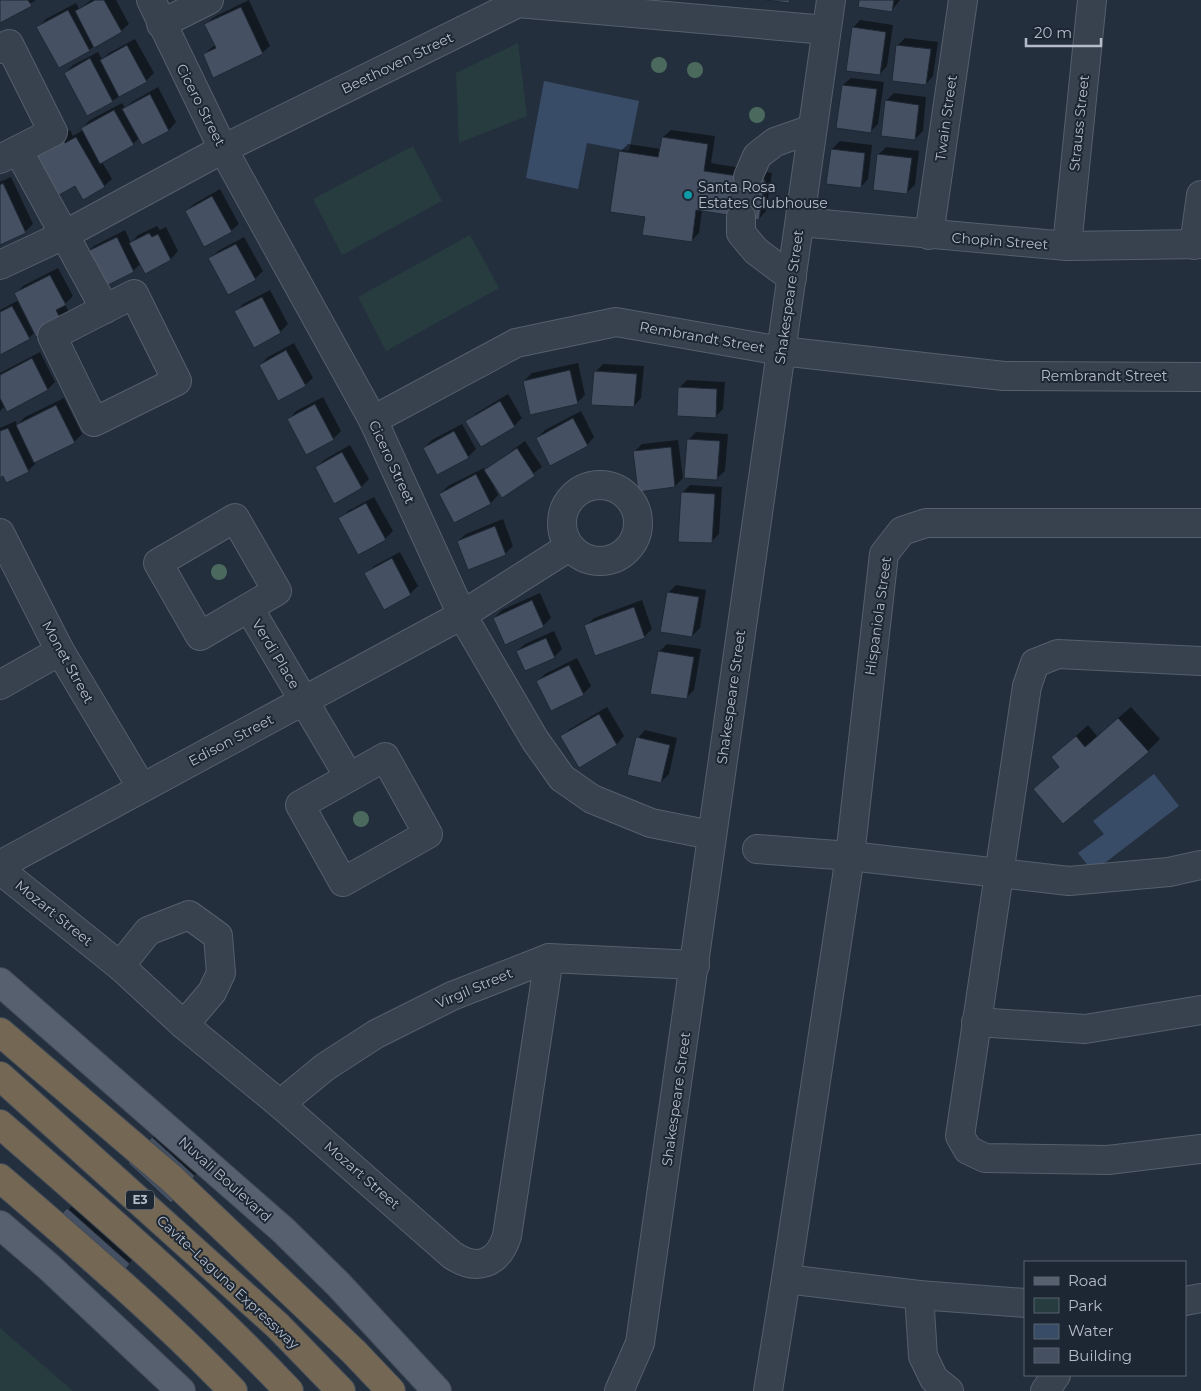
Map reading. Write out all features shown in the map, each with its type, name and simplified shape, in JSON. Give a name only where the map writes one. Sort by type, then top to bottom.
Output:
[{"type":"highway","points":[[0,1032],[171,1178],[354,1352],[391,1391]]},
{"type":"highway","name":"Cavite–Laguna Expressway","points":[[0,1076],[271,1320],[342,1391]]},
{"type":"highway","name":"E3","points":[[0,1124],[75,1189],[180,1285],[289,1391]]},
{"type":"highway","points":[[0,1178],[106,1269],[196,1352],[234,1391]]},
{"type":"main road","name":"Nuvali Boulevard","points":[[0,982],[283,1230],[338,1284],[436,1391]]},
{"type":"main road","points":[[0,1224],[182,1391]]},
{"type":"street","points":[[156,12],[209,0]]},
{"type":"street","name":"Shakespeare Street","points":[[619,1391],[640,1343],[831,0]]},
{"type":"street","name":"Twain Street","points":[[929,235],[963,0]]},
{"type":"street","name":"Strauss Street","points":[[1067,246],[1092,0]]},
{"type":"street","name":"Beethoven Street","points":[[0,265],[64,235],[223,149],[518,3],[678,8],[826,30]]},
{"type":"street","name":"Cicero Street","points":[[156,12],[223,149],[373,420],[462,615],[535,740],[562,778],[592,800],[651,823],[711,835]]},
{"type":"street","points":[[0,49],[9,44],[53,132],[9,155],[64,235],[105,309]]},
{"type":"street","points":[[748,177],[757,156],[775,142],[812,129]]},
{"type":"street","points":[[1198,244],[1201,195]]},
{"type":"street","points":[[741,217],[741,233],[756,251],[792,278]]},
{"type":"street","name":"Chopin Street","points":[[800,222],[1067,246],[1198,244]]},
{"type":"street","points":[[134,294],[177,381],[94,422],[52,336],[105,309],[134,294]]},
{"type":"street","name":"Rembrandt Street","points":[[373,420],[516,342],[616,322],[781,351],[1004,376],[1201,377]]},
{"type":"street","name":"Verdi Place","points":[[235,518],[277,591],[249,608],[200,636],[158,563],[235,518]]},
{"type":"street","name":"Hispaniola Street","points":[[768,1391],[850,856],[884,554],[902,531],[926,523],[1201,523]]},
{"type":"street","name":"Monet Street","points":[[3,546],[60,651],[142,788]]},
{"type":"street","name":"Edison Street","points":[[0,865],[462,615],[569,547]]},
{"type":"street","name":"Verdi Place","points":[[249,608],[349,777]]},
{"type":"street","points":[[0,685],[60,651]]},
{"type":"street","points":[[1201,661],[1058,654],[1035,663],[1027,686],[960,1136],[968,1150],[985,1158],[1108,1160],[1201,1149]]},
{"type":"street","points":[[385,757],[428,834],[343,882],[300,805],[349,777],[385,757]]},
{"type":"street","points":[[757,849],[850,856],[1069,881],[1170,872],[1201,865]]},
{"type":"street","name":"Mozart Street","points":[[0,870],[120,966],[184,1025],[280,1104],[452,1255],[468,1265],[487,1262],[504,1246],[507,1236],[550,958]]},
{"type":"street","points":[[120,966],[148,930],[189,915],[218,936],[221,973],[212,992],[184,1025]]},
{"type":"street","name":"Virgil Street","points":[[280,1104],[325,1068],[376,1034],[452,996],[550,958],[695,965]]},
{"type":"street","points":[[976,1022],[1085,1029],[1201,1010]]},
{"type":"street","points":[[786,1279],[919,1295],[1024,1303]]},
{"type":"street","points":[[919,1295],[923,1356],[934,1380],[949,1391]]},
{"type":"street","points":[[1186,1301],[1201,1298]]},
{"type":"street","points":[[1045,1391],[1055,1376]]},
{"type":"green space","points":[[518,43],[527,116],[459,143],[456,73]]},
{"type":"green space","points":[[413,146],[442,201],[342,255],[313,199]]},
{"type":"green space","points":[[470,235],[499,288],[386,351],[358,297]]},
{"type":"green space","points":[[0,1328],[73,1391],[0,1391]]},
{"type":"water","points":[[544,81],[639,101],[629,151],[587,143],[578,189],[526,178]]},
{"type":"water","points":[[1154,774],[1179,806],[1093,872],[1078,853],[1104,834],[1093,821]]},
{"type":"building","points":[[0,0],[28,0],[32,6],[0,23]]},
{"type":"building","points":[[95,0],[104,0],[122,32],[94,48],[75,11]]},
{"type":"building","points":[[765,0],[790,0],[789,3]]},
{"type":"building","points":[[859,0],[894,0],[892,12],[858,7]]},
{"type":"building","points":[[241,7],[263,54],[213,78],[203,54],[216,48],[204,24]]},
{"type":"building","points":[[68,10],[90,51],[59,68],[36,27]]},
{"type":"building","points":[[852,27],[886,32],[880,75],[846,71]]},
{"type":"building","points":[[127,45],[147,82],[119,97],[100,60]]},
{"type":"building","points":[[896,45],[931,49],[926,85],[892,81]]},
{"type":"building","points":[[90,58],[113,102],[87,116],[64,73]]},
{"type":"building","points":[[842,85],[877,89],[871,133],[836,128]]},
{"type":"building","points":[[150,94],[169,131],[142,145],[122,109]]},
{"type":"building","points":[[885,100],[919,105],[915,140],[881,136]]},
{"type":"building","points":[[114,110],[134,145],[100,164],[81,128]]},
{"type":"building","points":[[62,137],[65,143],[76,137],[105,187],[83,200],[75,186],[59,195],[35,153]]},
{"type":"building","name":"Santa Rosa Estates Clubhouse","points":[[662,137],[708,144],[704,171],[765,180],[759,220],[696,210],[692,242],[642,235],[645,217],[610,212],[619,151],[658,157]]},
{"type":"building","points":[[831,149],[865,153],[861,188],[826,184]]},
{"type":"building","points":[[877,154],[912,158],[907,194],[873,190]]},
{"type":"building","points":[[3,183],[26,233],[0,245],[0,185]]},
{"type":"building","points":[[212,196],[232,232],[204,247],[185,211]]},
{"type":"building","points":[[149,233],[152,237],[158,234],[171,260],[145,274],[129,243]]},
{"type":"building","points":[[117,237],[134,272],[102,288],[84,253]]},
{"type":"building","points":[[236,244],[256,280],[228,295],[208,258]]},
{"type":"building","points":[[50,275],[66,305],[56,310],[63,324],[36,337],[14,293]]},
{"type":"building","points":[[262,297],[281,333],[254,348],[234,311]]},
{"type":"building","points":[[12,306],[30,339],[0,355],[0,312]]},
{"type":"building","points":[[286,350],[306,386],[278,401],[259,365]]},
{"type":"building","points":[[32,358],[48,390],[7,412],[0,398],[0,375]]},
{"type":"building","points":[[570,370],[578,404],[530,415],[523,381]]},
{"type":"building","points":[[594,371],[637,374],[634,407],[591,405]]},
{"type":"building","points":[[678,387],[717,389],[716,418],[677,416]]},
{"type":"building","points":[[500,401],[515,427],[481,447],[465,421]]},
{"type":"building","points":[[315,404],[334,440],[306,455],[287,419]]},
{"type":"building","points":[[56,405],[75,443],[34,463],[16,425]]},
{"type":"building","points":[[573,418],[588,446],[550,466],[536,438]]},
{"type":"building","points":[[8,428],[29,472],[6,483],[3,476],[0,478],[0,431]]},
{"type":"building","points":[[454,431],[469,458],[437,475],[423,448]]},
{"type":"building","points":[[687,439],[720,441],[717,480],[684,478]]},
{"type":"building","points":[[671,447],[675,487],[638,492],[633,451]]},
{"type":"building","points":[[517,448],[535,476],[502,498],[484,470]]},
{"type":"building","points":[[342,452],[362,488],[334,504],[315,467]]},
{"type":"building","points":[[476,474],[491,504],[454,523],[439,494]]},
{"type":"building","points":[[681,492],[715,494],[712,543],[678,542]]},
{"type":"building","points":[[366,503],[386,540],[358,555],[338,518]]},
{"type":"building","points":[[495,526],[506,555],[468,570],[457,541]]},
{"type":"building","points":[[392,558],[411,595],[384,610],[364,573]]},
{"type":"building","points":[[667,592],[699,597],[692,637],[660,632]]},
{"type":"building","points":[[532,600],[544,627],[505,645],[493,618]]},
{"type":"building","points":[[634,607],[645,638],[595,656],[584,625]]},
{"type":"building","points":[[546,638],[555,658],[525,671],[516,651]]},
{"type":"building","points":[[658,651],[694,657],[687,699],[650,694]]},
{"type":"building","points":[[569,665],[584,695],[551,711],[536,681]]},
{"type":"building","points":[[599,714],[617,745],[579,768],[560,736]]},
{"type":"building","points":[[1118,718],[1149,752],[1063,824],[1033,789],[1059,767],[1051,757],[1076,736],[1085,747]]},
{"type":"building","points":[[636,737],[670,745],[661,783],[627,775]]},
{"type":"building","points":[[152,1137],[195,1176],[171,1203],[128,1163]]},
{"type":"building","points":[[67,1208],[130,1264],[106,1291],[43,1235]]},
{"type":"tunnel","points":[[741,217],[748,177]]},
{"type":"place","name":"Santa Rosa Estates Clubhouse","points":[[688,195]]}]
